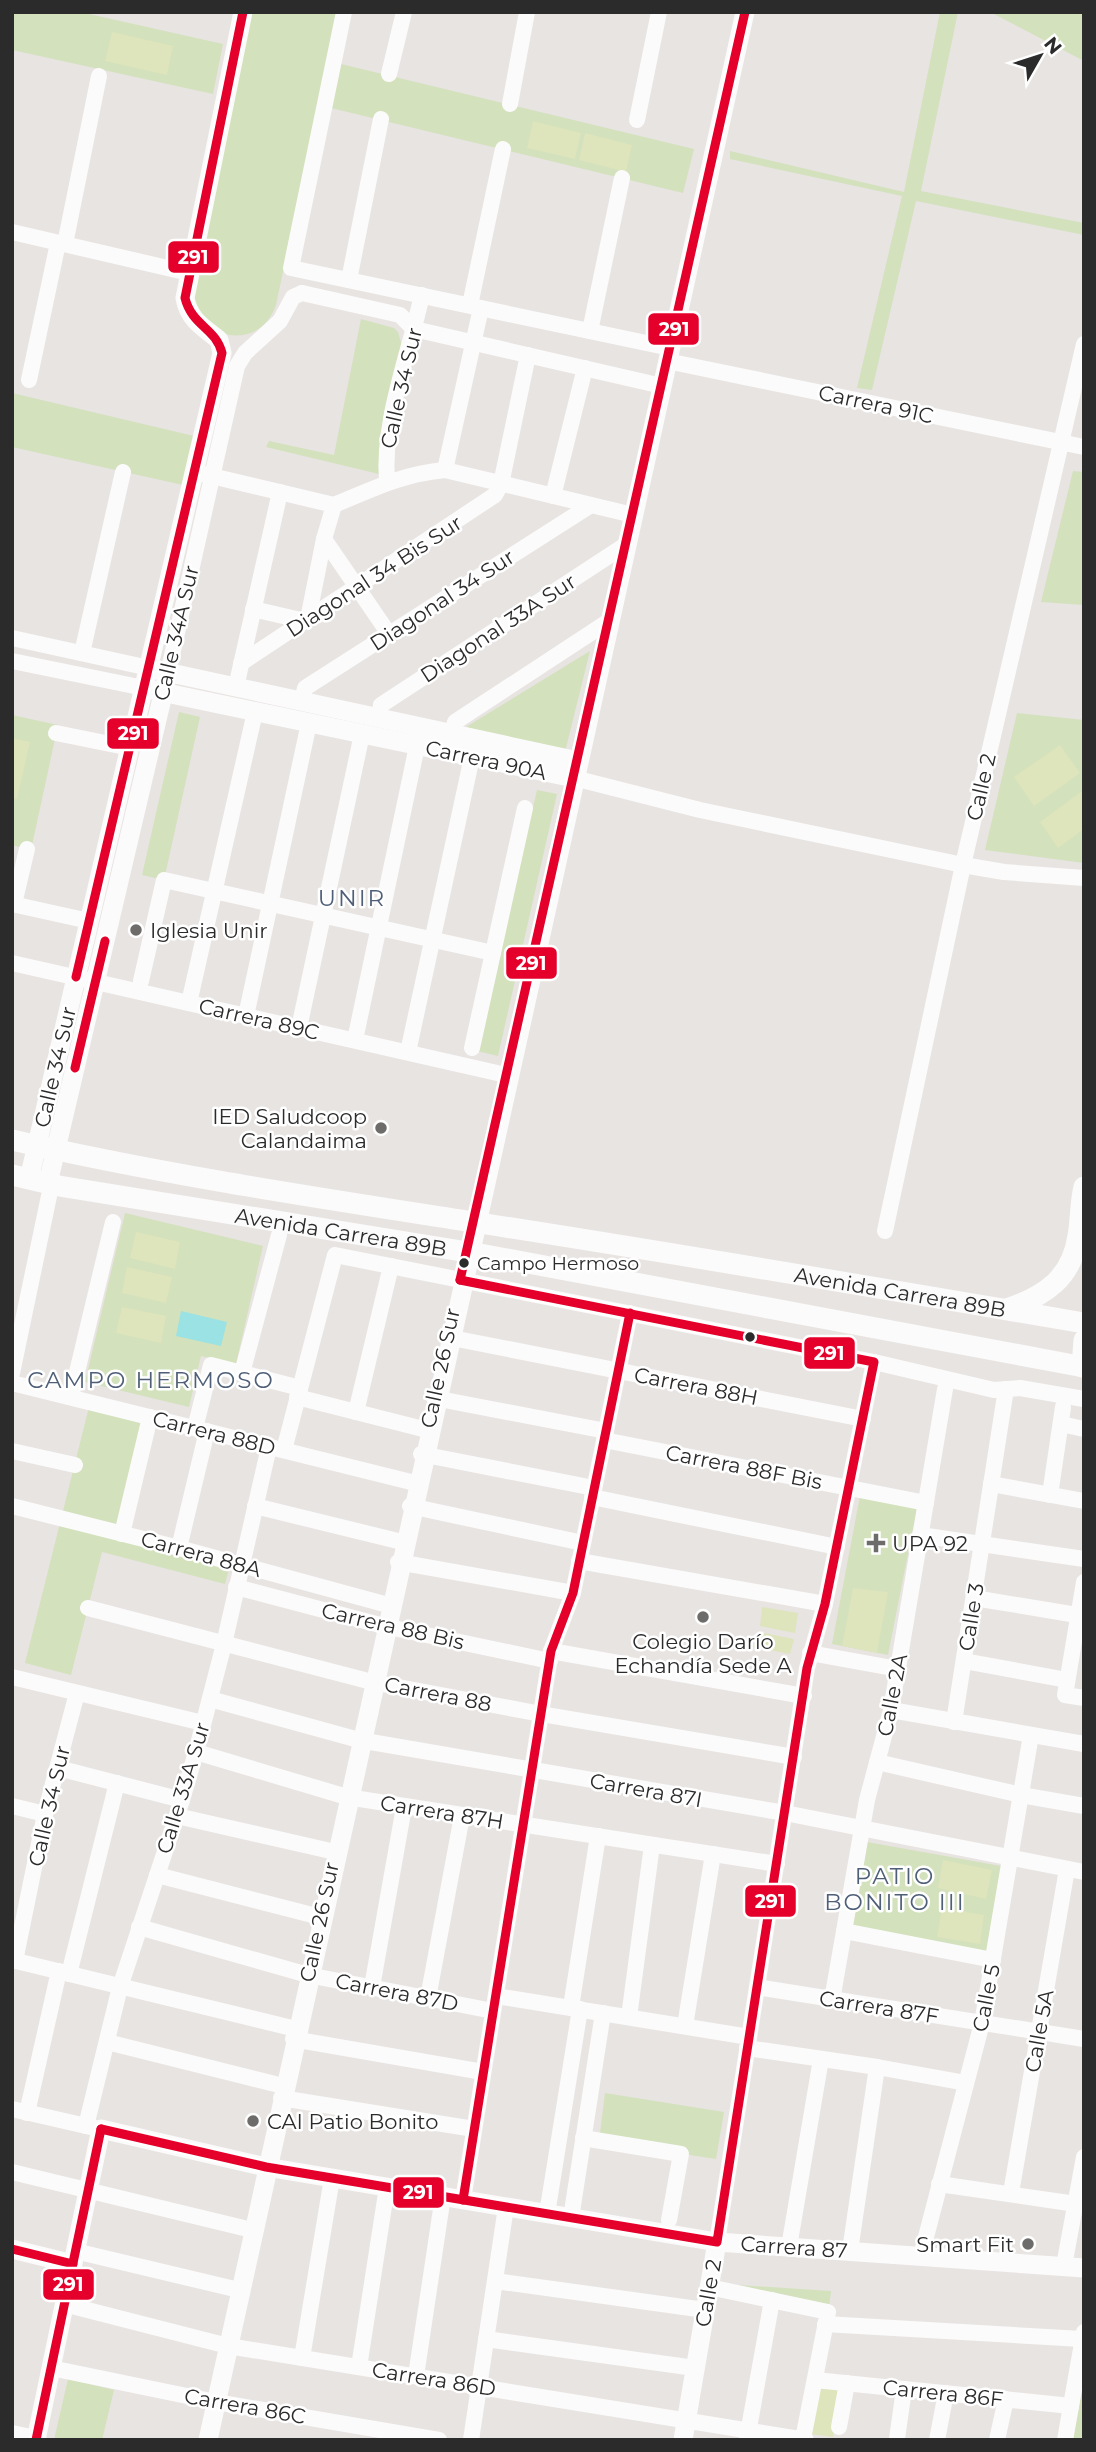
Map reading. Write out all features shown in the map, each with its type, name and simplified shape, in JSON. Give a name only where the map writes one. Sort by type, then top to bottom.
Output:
[{"type":"main road","name":"Avenida Carrera 89B","points":[[12,1140],[234,1185],[1084,1323]]},
{"type":"main road","name":"Avenida Carrera 89B","points":[[34,1183],[466,1251],[1083,1367]]},
{"type":"main road","points":[[1005,1310],[1043,1293],[1069,1268],[1076,1247],[1084,1187]]},
{"type":"main road","points":[[1083,1367],[1084,1340]]},
{"type":"street","name":"Calle 34A Sur","points":[[203,474],[222,346],[219,340],[198,325],[186,306],[186,290],[243,12]]},
{"type":"street","name":"Calle 34A Sur","points":[[158,670],[203,474],[240,359],[280,321],[293,297],[302,293],[299,269],[344,12]]},
{"type":"street","points":[[389,74],[404,12]]},
{"type":"street","points":[[510,104],[527,12]]},
{"type":"street","points":[[637,120],[659,12]]},
{"type":"street","name":"Calle 26 Sur","points":[[208,2440],[421,1454],[745,12]]},
{"type":"street","points":[[29,380],[99,76]]},
{"type":"street","points":[[349,280],[381,119]]},
{"type":"street","points":[[445,470],[473,343],[475,307],[503,149]]},
{"type":"street","points":[[590,331],[622,178]]},
{"type":"street","points":[[12,232],[189,273]]},
{"type":"street","name":"Carrera 91C","points":[[299,269],[590,331],[669,354],[1084,447]]},
{"type":"street","points":[[302,293],[400,315],[414,329],[662,386]]},
{"type":"street","name":"Calle 34 Sur","points":[[387,481],[385,459],[390,425],[422,295]]},
{"type":"street","name":"Calle 2","points":[[885,1231],[963,865],[1084,344]]},
{"type":"street","points":[[501,484],[528,355]]},
{"type":"street","points":[[553,496],[585,368]]},
{"type":"street","points":[[203,474],[334,505],[387,481],[445,470],[633,515]]},
{"type":"street","points":[[82,653],[123,472]]},
{"type":"street","name":"Diagonal 34 Bis Sur","points":[[241,663],[486,502],[495,495],[501,484]]},
{"type":"street","points":[[236,687],[280,492]]},
{"type":"street","points":[[253,609],[307,620],[334,505]]},
{"type":"street","name":"Diagonal 34 Sur","points":[[302,701],[305,688],[591,505]]},
{"type":"street","points":[[324,539],[389,634]]},
{"type":"street","name":"Diagonal 33A Sur","points":[[379,718],[381,705],[627,544]]},
{"type":"street","points":[[452,734],[455,722],[609,621]]},
{"type":"street","name":"Carrera 90A","points":[[12,638],[452,734],[576,769],[700,810],[963,865],[1004,872],[1084,878]]},
{"type":"street","name":"Carrera 90A","points":[[12,661],[472,757],[576,769]]},
{"type":"street","name":"Calle 34 Sur","points":[[12,1373],[34,1183],[46,1148],[86,980],[89,920],[130,748],[154,690],[158,670]]},
{"type":"street","name":"Calle 34A Sur","points":[[86,980],[154,690]]},
{"type":"street","points":[[189,1003],[256,712]]},
{"type":"street","points":[[246,1016],[309,723]]},
{"type":"street","points":[[56,733],[130,748]]},
{"type":"street","points":[[299,1028],[362,734]]},
{"type":"street","points":[[355,1040],[417,746]]},
{"type":"street","points":[[408,1052],[472,757]]},
{"type":"street","points":[[472,1048],[524,808]]},
{"type":"street","points":[[27,849],[13,904],[89,920]]},
{"type":"street","points":[[141,981],[164,880],[493,953]]},
{"type":"street","name":"Carrera 89C","points":[[12,963],[506,1074]]},
{"type":"street","points":[[72,1397],[113,1222]]},
{"type":"street","points":[[242,1373],[279,1235]]},
{"type":"street","name":"Calle 33A Sur","points":[[36,2439],[89,2190],[94,2128],[107,2042],[120,1987],[196,1752],[255,1506],[299,1393],[335,1255],[391,1266]]},
{"type":"street","points":[[356,1412],[391,1266],[874,1362],[994,1390],[1020,1388],[1084,1399]]},
{"type":"street","points":[[463,2200],[550,1656],[573,1593],[630,1313]]},
{"type":"street","name":"Carrera 88H","points":[[447,1337],[863,1419]]},
{"type":"street","name":"Calle 2","points":[[684,2430],[717,2242],[810,1653],[825,1605],[874,1362]]},
{"type":"street","points":[[179,1548],[211,1365],[356,1412],[427,1430]]},
{"type":"street","name":"Carrera 88D","points":[[12,1383],[415,1483]]},
{"type":"street","name":"Calle 2A","points":[[832,2000],[862,1830],[891,1710],[945,1389]]},
{"type":"street","name":"Calle 3","points":[[954,1722],[1006,1389]]},
{"type":"street","name":"Carrera 88F Bis","points":[[434,1398],[926,1503]]},
{"type":"street","points":[[1050,1495],[1063,1407]]},
{"type":"street","points":[[122,1534],[150,1417]]},
{"type":"street","points":[[1061,1424],[1084,1429]]},
{"type":"street","points":[[12,1451],[75,1465]]},
{"type":"street","points":[[421,1454],[837,1548]]},
{"type":"street","points":[[991,1484],[1084,1501]]},
{"type":"street","name":"Carrera 88A","points":[[12,1506],[388,1605]]},
{"type":"street","points":[[255,1506],[402,1542]]},
{"type":"street","points":[[410,1506],[583,1543]]},
{"type":"street","points":[[920,1535],[1084,1559]]},
{"type":"street","points":[[579,1561],[825,1605]]},
{"type":"street","points":[[398,1562],[573,1593]]},
{"type":"street","points":[[1066,1687],[1084,1582]]},
{"type":"street","name":"Carrera 88 Bis","points":[[236,1587],[384,1626],[550,1656],[804,1696]]},
{"type":"street","points":[[974,1598],[1077,1615]]},
{"type":"street","name":"Carrera 88","points":[[88,1608],[372,1682],[794,1757]]},
{"type":"street","points":[[810,1653],[898,1670]]},
{"type":"street","points":[[964,1661],[1066,1687],[1084,1698]]},
{"type":"street","points":[[12,1677],[204,1723]]},
{"type":"street","name":"Calle 34 Sur","points":[[14,1960],[45,1814],[77,1693]]},
{"type":"street","name":"Carrera 87I","points":[[210,1699],[359,1740],[785,1813],[1084,1872]]},
{"type":"street","points":[[891,1710],[1084,1744]]},
{"type":"street","name":"Calle 5","points":[[921,2256],[982,2023],[1031,1735]]},
{"type":"street","name":"Carrera 87H","points":[[196,1752],[347,1797],[777,1864]]},
{"type":"street","points":[[877,1762],[1021,1795],[1084,1806]]},
{"type":"street","points":[[58,1768],[117,1783],[180,1808],[335,1852]]},
{"type":"street","points":[[20,2111],[64,1973],[117,1783]]},
{"type":"street","points":[[12,1806],[45,1814]]},
{"type":"street","points":[[372,1987],[404,1807]]},
{"type":"street","points":[[428,1998],[462,1816]]},
{"type":"street","points":[[547,2214],[598,1836]]},
{"type":"street","points":[[629,2017],[652,1844]]},
{"type":"street","points":[[685,2026],[713,1854]]},
{"type":"street","name":"Calle 5A","points":[[1012,2193],[1067,1869]]},
{"type":"street","points":[[157,1875],[320,1917]]},
{"type":"street","name":"Carrera 87D","points":[[139,1927],[308,1975],[428,1998],[575,2008],[685,2026],[821,2059],[966,2083]]},
{"type":"street","points":[[844,1931],[993,1960]]},
{"type":"street","points":[[14,1960],[295,2034],[483,2073]]},
{"type":"street","name":"Carrera 87F","points":[[757,1987],[1084,2039]]},
{"type":"street","points":[[571,2218],[603,2013]]},
{"type":"street","points":[[107,2042],[282,2092],[474,2129]]},
{"type":"street","points":[[789,2247],[821,2059]]},
{"type":"street","points":[[850,2251],[877,2067]]},
{"type":"street","name":"Carrera 87","points":[[20,2111],[266,2167],[717,2242],[1074,2267]]},
{"type":"street","points":[[583,2138],[681,2154],[669,2220]]},
{"type":"street","points":[[1074,2267],[1076,2204],[1084,2157]]},
{"type":"street","points":[[12,2172],[252,2230]]},
{"type":"street","points":[[302,2358],[332,2178]]},
{"type":"street","points":[[939,2184],[1076,2204]]},
{"type":"street","points":[[359,2367],[387,2187]]},
{"type":"street","points":[[416,2376],[443,2196]]},
{"type":"street","points":[[471,2440],[506,2207]]},
{"type":"street","points":[[12,2249],[74,2258],[239,2290]]},
{"type":"street","points":[[495,2281],[705,2311]]},
{"type":"street","points":[[709,2287],[772,2300],[826,2318],[1083,2335],[1065,2440]]},
{"type":"street","points":[[748,2435],[772,2300]]},
{"type":"street","name":"Carrera 86D","points":[[64,2304],[228,2346],[479,2386],[684,2430],[805,2440]]},
{"type":"street","points":[[805,2440],[826,2318]]},
{"type":"street","points":[[486,2339],[695,2368]]},
{"type":"street","name":"Carrera 86C","points":[[51,2368],[216,2402],[439,2440]]},
{"type":"street","name":"Carrera 86F","points":[[815,2380],[1071,2406]]},
{"type":"street","points":[[839,2427],[847,2383]]},
{"type":"street","points":[[897,2439],[904,2389]]},
{"type":"street","points":[[937,2440],[946,2393]]},
{"type":"street","points":[[997,2440],[1006,2399]]},
{"type":"street","points":[[12,2432],[36,2439]]},
{"type":"green space","points":[[12,12],[80,12],[223,44],[213,94],[12,50]]},
{"type":"green space","points":[[249,12],[338,12],[276,305],[265,324],[257,330],[249,334],[230,335],[210,329],[191,295]]},
{"type":"green space","points":[[940,12],[958,12],[921,191],[1084,223],[1084,235],[916,201],[872,390],[857,388],[902,196],[730,159],[730,151],[904,192]]},
{"type":"green space","points":[[990,12],[1084,12],[1084,61]]},
{"type":"green space","points":[[112,32],[173,46],[167,75],[105,61]]},
{"type":"green space","points":[[341,64],[694,149],[683,193],[331,108]]},
{"type":"green space","points":[[533,121],[581,133],[575,159],[527,148]]},
{"type":"green space","points":[[585,133],[632,145],[626,172],[579,160]]},
{"type":"green space","points":[[361,319],[394,328],[402,346],[379,474],[266,447],[269,441],[334,455]]},
{"type":"green space","points":[[12,393],[194,436],[183,485],[12,447]]},
{"type":"green space","points":[[1073,471],[1084,472],[1084,605],[1041,602]]},
{"type":"green space","points":[[590,651],[565,752],[466,727]]},
{"type":"green space","points":[[179,712],[200,717],[164,880],[142,875]]},
{"type":"green space","points":[[1017,713],[1084,720],[1084,863],[985,850]]},
{"type":"green space","points":[[12,715],[58,725],[31,850],[12,845]]},
{"type":"green space","points":[[12,738],[30,742],[17,799],[12,798]]},
{"type":"green space","points":[[1060,745],[1080,773],[1034,806],[1014,777]]},
{"type":"green space","points":[[537,790],[557,794],[498,1056],[477,1051]]},
{"type":"green space","points":[[1082,791],[1084,829],[1058,848],[1040,822]]},
{"type":"green space","points":[[125,1213],[263,1246],[236,1364],[201,1356],[189,1407],[85,1382]]},
{"type":"green space","points":[[136,1232],[180,1242],[175,1269],[130,1258]]},
{"type":"green space","points":[[127,1267],[172,1277],[166,1303],[122,1293]]},
{"type":"green space","points":[[122,1307],[166,1316],[161,1343],[116,1333]]},
{"type":"green space","points":[[89,1407],[145,1422],[120,1531],[231,1562],[225,1584],[102,1552],[71,1675],[25,1663]]},
{"type":"green space","points":[[860,1496],[917,1508],[888,1655],[832,1644]]},
{"type":"green space","points":[[853,1588],[888,1592],[877,1653],[842,1646]]},
{"type":"green space","points":[[762,1607],[798,1613],[795,1633],[760,1626]]},
{"type":"green space","points":[[758,1632],[794,1639],[790,1654],[754,1647]]},
{"type":"green space","points":[[867,1842],[1001,1866],[986,1954],[852,1929]]},
{"type":"green space","points":[[943,1860],[992,1870],[986,1899],[938,1888]]},
{"type":"green space","points":[[942,1908],[984,1915],[980,1944],[937,1937]]},
{"type":"green space","points":[[605,2093],[724,2112],[716,2159],[599,2141]]},
{"type":"green space","points":[[721,2284],[831,2291],[829,2308]]},
{"type":"green space","points":[[68,2379],[114,2390],[102,2440],[54,2440]]},
{"type":"green space","points":[[1084,2380],[1084,2440],[1073,2440]]},
{"type":"green space","points":[[818,2387],[840,2390],[833,2437],[811,2434]]},
{"type":"water","points":[[181,1311],[227,1322],[221,1346],[176,1336]]},
{"type":"transit line","name":"291","points":[[76,977],[222,353],[215,338],[193,315],[185,298],[243,12]]},
{"type":"transit line","name":"291","points":[[460,1280],[745,12]]},
{"type":"transit line","name":"291","points":[[75,1068],[105,941]]},
{"type":"transit line","name":"291","points":[[101,2129],[266,2167],[717,2242],[807,1668],[825,1604],[874,1362],[460,1280]]},
{"type":"transit line","name":"291","points":[[463,2200],[551,1651],[573,1593],[630,1313]]},
{"type":"transit line","name":"291","points":[[36,2440],[101,2129]]},
{"type":"transit line","name":"291","points":[[12,2249],[73,2264]]},
{"type":"place","name":"Iglesia Unir","points":[[136,930]]},
{"type":"place","name":"IED Saludcoop Calandaima","points":[[381,1128]]},
{"type":"place","name":"Campo Hermoso","points":[[464,1263]]},
{"type":"place","name":"UPA 92","points":[[876,1543]]},
{"type":"place","name":"Colegio Darío Echandía Sede A","points":[[703,1617]]},
{"type":"place","name":"CAI Patio Bonito","points":[[253,2121]]},
{"type":"place","name":"Smart Fit","points":[[1028,2244]]},
{"type":"district","name":"UNIR","points":[[352,898]]},
{"type":"district","name":"CAMPO HERMOSO","points":[[151,1380]]},
{"type":"district","name":"PATIO BONITO III","points":[[895,1889]]}]
